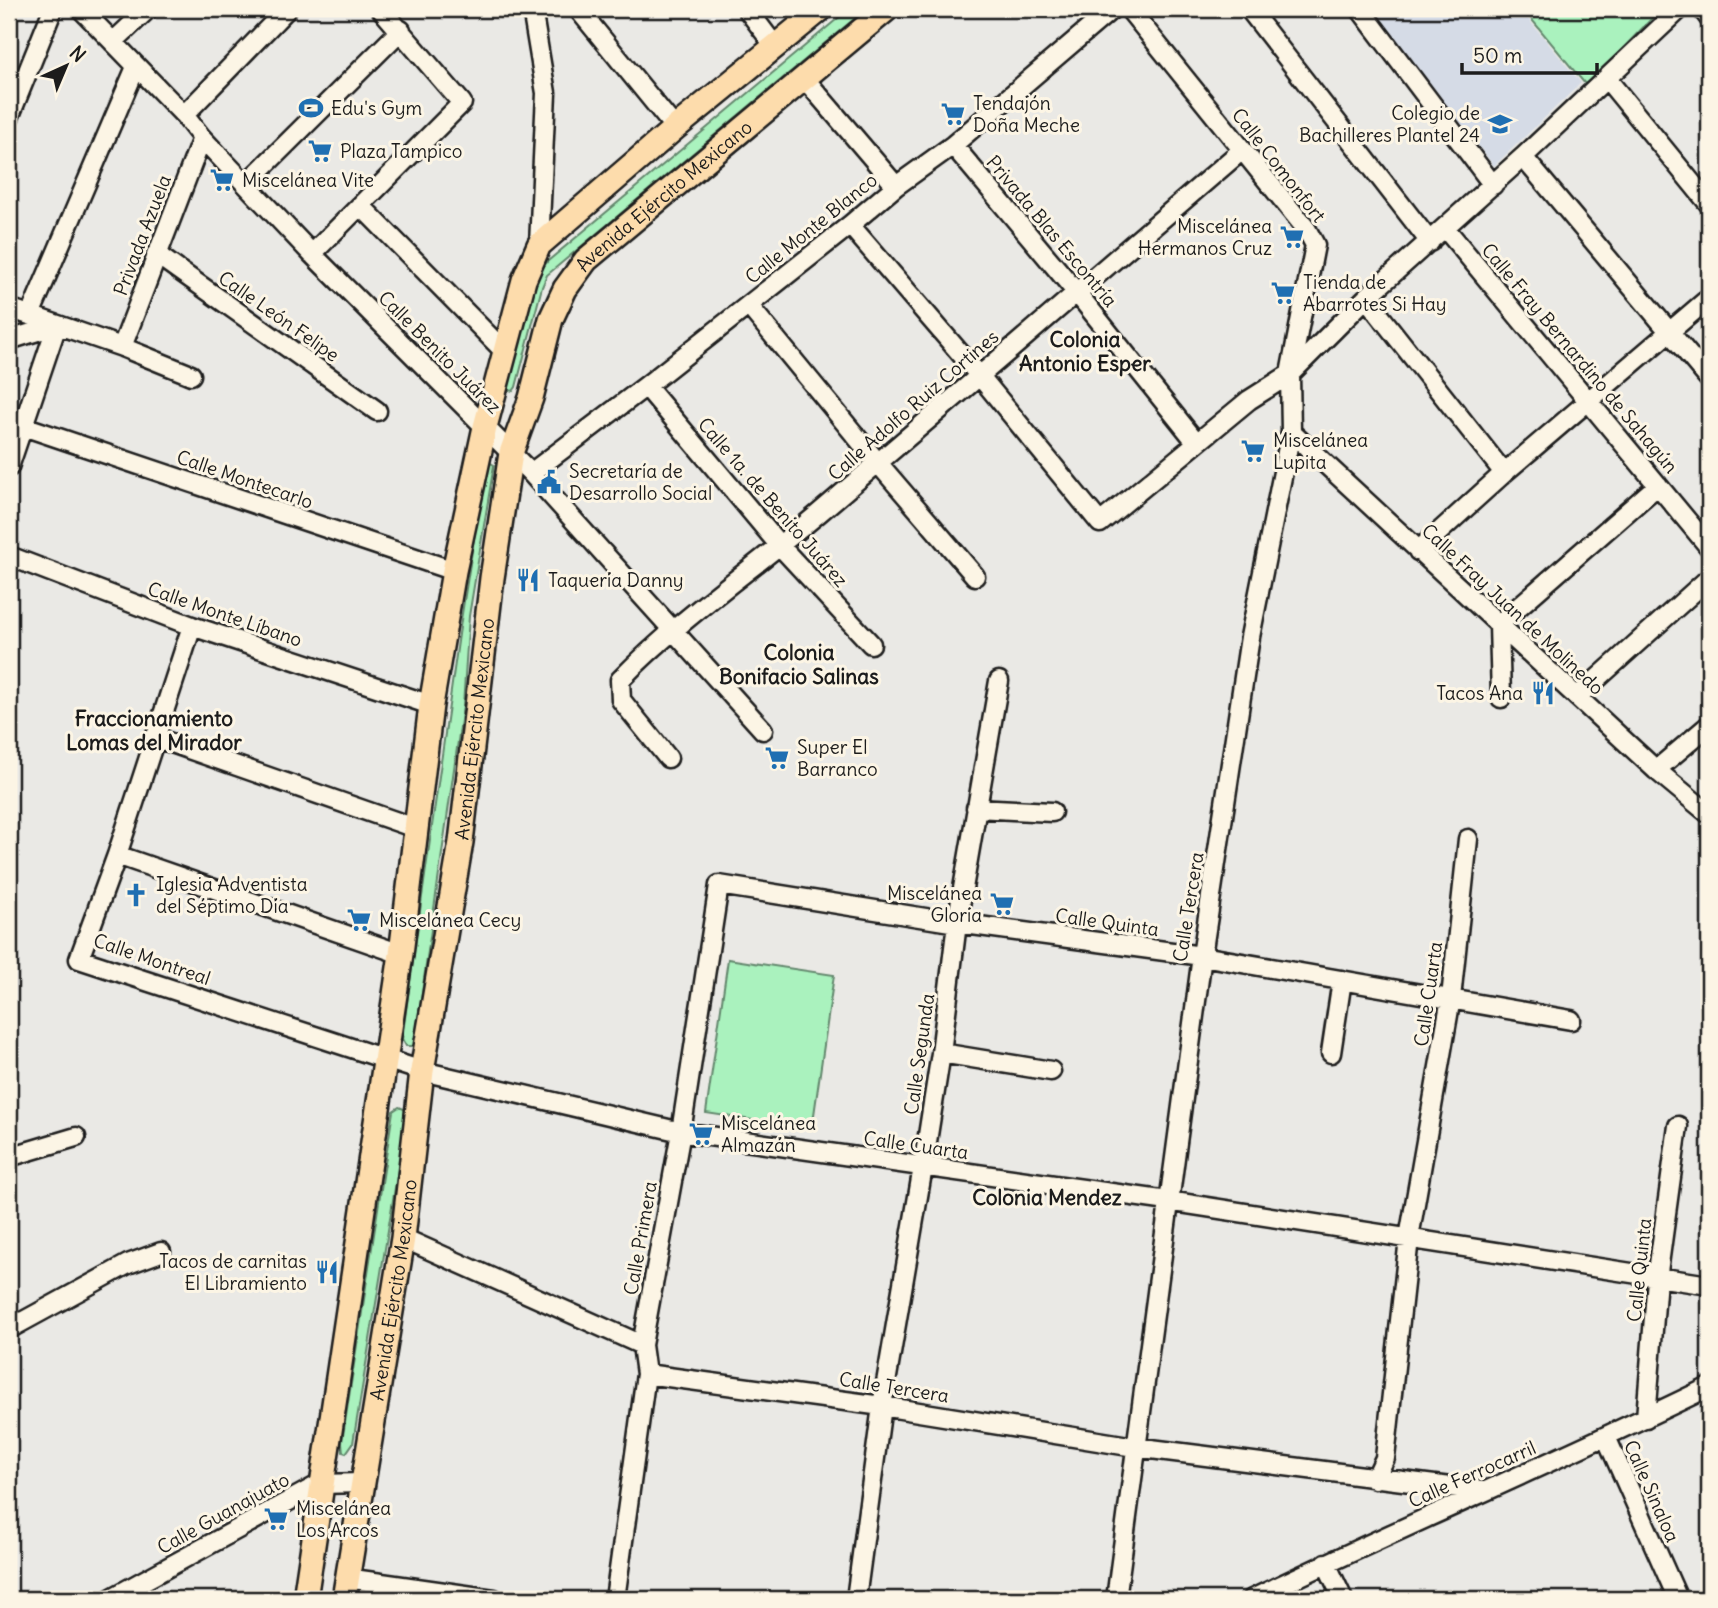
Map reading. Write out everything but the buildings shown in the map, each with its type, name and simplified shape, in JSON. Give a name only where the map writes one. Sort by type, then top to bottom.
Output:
[{"type":"main road","points":[[305,1599],[401,954],[431,705],[454,571],[485,427],[524,280],[539,245],[774,45],[821,9]]},
{"type":"main road","name":"Avenida Ejército Mexicano","points":[[345,1589],[403,1238],[422,1071],[461,842],[492,578],[511,453],[531,398],[551,319],[565,289],[586,260],[887,9]]},
{"type":"street","points":[[9,118],[52,9]]},
{"type":"street","name":"Calle Benito Juárez","points":[[81,9],[184,115],[202,138],[312,254],[531,473],[763,730]]},
{"type":"street","points":[[113,42],[148,9]]},
{"type":"street","points":[[184,115],[287,9]]},
{"type":"street","points":[[312,254],[462,103],[381,9]]},
{"type":"street","points":[[532,9],[547,93],[539,245]]},
{"type":"street","points":[[578,9],[675,128]]},
{"type":"street","points":[[747,9],[774,45]]},
{"type":"street","name":"Calle Monte Blanco","points":[[531,473],[953,145],[1112,9]]},
{"type":"street","name":"Calle Comonfort","points":[[1129,9],[1307,230],[1315,246],[1290,374]]},
{"type":"street","points":[[1248,9],[1430,242]]},
{"type":"street","points":[[1360,9],[1493,185]]},
{"type":"street","points":[[850,225],[979,375],[1100,523],[1249,400],[1290,374],[1366,298],[1493,185],[1680,9]]},
{"type":"street","points":[[1702,9],[1709,18]]},
{"type":"street","points":[[246,184],[401,30]]},
{"type":"street","points":[[30,315],[136,67]]},
{"type":"street","points":[[804,78],[896,187]]},
{"type":"street","points":[[1607,79],[1709,204]]},
{"type":"street","name":"Privada Azuela","points":[[122,347],[202,138]]},
{"type":"street","name":"Privada Blas Escontría","points":[[953,145],[1077,293],[1197,443]]},
{"type":"street","name":"Calle Adolfo Ruiz Cortines","points":[[667,758],[621,700],[620,680],[878,463],[1241,150]]},
{"type":"street","points":[[1523,157],[1709,379]]},
{"type":"street","points":[[360,206],[504,351]]},
{"type":"street","name":"Calle Fray Bernardino de Sahagún","points":[[1445,228],[1709,547]]},
{"type":"street","name":"Calle León Felipe","points":[[156,254],[377,411]]},
{"type":"street","points":[[1366,298],[1504,473]]},
{"type":"street","points":[[1418,551],[1504,473],[1709,298]]},
{"type":"street","points":[[749,306],[975,576]]},
{"type":"street","points":[[9,307],[191,375]]},
{"type":"street","points":[[9,340],[57,325]]},
{"type":"street","points":[[9,467],[57,325]]},
{"type":"street","name":"Calle Tercera","points":[[1116,1599],[1202,956],[1250,637],[1291,432],[1290,374]]},
{"type":"street","name":"Calle 1a. de Benito Juárez","points":[[646,386],[780,546],[871,644]]},
{"type":"street","name":"Calle Montecarlo","points":[[23,426],[454,571]]},
{"type":"street","name":"Calle Fray Juan de Molinedo","points":[[1291,432],[1656,770],[1709,814]]},
{"type":"street","points":[[1501,698],[1499,624],[1658,485]]},
{"type":"street","name":"Calle Monte Líbano","points":[[9,556],[192,626],[431,705]]},
{"type":"street","points":[[1577,697],[1709,578]]},
{"type":"street","name":"Calle Montreal","points":[[192,626],[117,855],[79,959],[422,1071]]},
{"type":"street","name":"Calle Segunda","points":[[856,1599],[882,1406],[942,1052],[957,923],[999,681]]},
{"type":"street","points":[[1656,770],[1709,725]]},
{"type":"street","points":[[154,737],[415,828]]},
{"type":"street","points":[[976,808],[1052,812]]},
{"type":"street","name":"Calle Cuarta","points":[[1375,1479],[1385,1458],[1409,1237],[1451,998],[1468,839]]},
{"type":"street","points":[[117,855],[401,954]]},
{"type":"street","name":"Calle Quinta","points":[[719,885],[957,923],[1202,956],[1571,1020]]},
{"type":"street","name":"Calle Primera","points":[[615,1599],[646,1374],[642,1345],[681,1132],[719,885]]},
{"type":"street","points":[[1331,1053],[1342,980]]},
{"type":"street","points":[[942,1052],[1051,1071]]},
{"type":"street","name":"Calle Cuarta","points":[[422,1071],[681,1132],[1168,1201],[1709,1285]]},
{"type":"street","name":"Calle Quinta","points":[[1646,1419],[1657,1279],[1678,1126]]},
{"type":"street","points":[[9,1157],[76,1138]]},
{"type":"street","points":[[403,1238],[642,1345]]},
{"type":"street","points":[[9,1329],[128,1264],[161,1252]]},
{"type":"street","name":"Calle Tercera","points":[[646,1374],[882,1406],[1135,1447],[1482,1491]]},
{"type":"street","name":"Calle Ferrocarril","points":[[1252,1599],[1482,1491],[1646,1419],[1709,1387]]},
{"type":"street","name":"Calle Sinaloa","points":[[1605,1437],[1678,1599]]},
{"type":"street","name":"Calle Guanajuato","points":[[110,1599],[320,1484],[362,1483]]},
{"type":"street","points":[[1326,1563],[1343,1599]]},
{"type":"street","points":[[345,1589],[494,1599]]},
{"type":"shaded area","name":"Colegio de Bachilleres Plantel 24","points":[[1373,9],[1520,9],[1581,83],[1494,166]]},
{"type":"green space","points":[[849,9],[866,9],[547,275],[516,387],[513,391],[509,390],[508,385],[534,283],[548,261]]},
{"type":"green space","points":[[1523,9],[1661,9],[1585,84]]},
{"type":"green space","points":[[486,463],[494,465],[469,616],[463,706],[415,1042],[414,1046],[406,1046],[402,1039],[461,620]]},
{"type":"green space","points":[[728,959],[834,975],[812,1129],[706,1113]]},
{"type":"green space","points":[[399,1107],[404,1109],[407,1115],[353,1443],[346,1453],[343,1452],[342,1442],[393,1111]]},
{"type":"place","name":"Edu's Gym","points":[[311,108]]},
{"type":"place","name":"Tendajón Doña Meche","points":[[953,114]]},
{"type":"place","name":"Colegio de Bachilleres Plantel 24","points":[[1500,124]]},
{"type":"place","name":"Plaza Tampico","points":[[320,151]]},
{"type":"place","name":"Miscelánea Vite","points":[[222,180]]},
{"type":"place","name":"Miscelánea Hermanos Cruz","points":[[1292,237]]},
{"type":"place","name":"Tienda de Abarrotes Si Hay","points":[[1283,293]]},
{"type":"place","name":"Miscelánea Lupita","points":[[1253,451]]},
{"type":"place","name":"Secretaría de Desarrollo Social","points":[[549,482]]},
{"type":"place","name":"Taquería Danny","points":[[528,580]]},
{"type":"place","name":"Tacos Ana","points":[[1543,693]]},
{"type":"place","name":"Super El Barranco","points":[[777,758]]},
{"type":"place","name":"Iglesia Adventista del Séptimo Día","points":[[136,895]]},
{"type":"place","name":"Miscelánea Gloria","points":[[1002,904]]},
{"type":"place","name":"Miscelánea Cecy","points":[[359,920]]},
{"type":"place","name":"Miscelánea Almazán","points":[[701,1134]]},
{"type":"place","name":"Tacos de carnitas El Libramiento","points":[[327,1272]]},
{"type":"place","name":"Miscelánea Los Arcos","points":[[276,1519]]},
{"type":"district","name":"Colonia Antonio Esper","points":[[1085,351]]},
{"type":"district","name":"Colonia Bonifacio Salinas","points":[[799,664]]},
{"type":"district","name":"Fraccionamiento Lomas del Mirador","points":[[154,730]]},
{"type":"district","name":"Colonia Mendez","points":[[1047,1197]]}]
